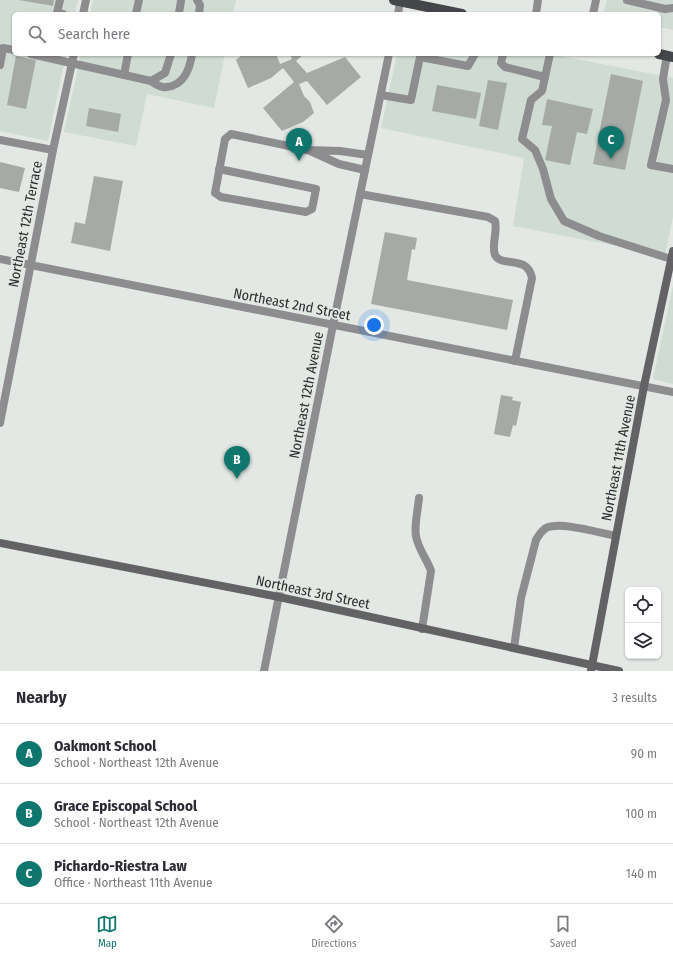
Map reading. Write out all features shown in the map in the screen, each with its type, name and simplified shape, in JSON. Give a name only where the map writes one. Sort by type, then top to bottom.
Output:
[{"type":"main road","points":[[402,1],[453,12]]},
{"type":"street","points":[[57,12],[60,0]]},
{"type":"street","points":[[83,12],[86,0]]},
{"type":"street","points":[[136,12],[139,0]]},
{"type":"street","points":[[179,12],[180,0]]},
{"type":"street","points":[[197,0],[200,5],[199,12]]},
{"type":"street","points":[[536,12],[538,0]]},
{"type":"street","points":[[593,12],[596,0]]},
{"type":"street","points":[[627,0],[666,9],[673,8]]},
{"type":"street","points":[[399,12],[402,1]]},
{"type":"street","points":[[0,65],[3,48],[12,50]]},
{"type":"street","points":[[666,55],[663,78],[666,100],[651,165],[673,169]]},
{"type":"street","points":[[40,56],[124,74],[151,81],[165,88],[174,85],[185,76],[191,65],[192,56]]},
{"type":"street","name":"Northeast 12th Terrace","points":[[1,418],[53,150],[74,56]]},
{"type":"street","points":[[124,74],[128,56]]},
{"type":"street","points":[[151,81],[165,73],[170,56]]},
{"type":"street","name":"Northeast 12th Avenue","points":[[264,671],[389,56]]},
{"type":"street","points":[[381,95],[411,100],[420,57],[468,66],[474,56]]},
{"type":"street","points":[[503,56],[501,63],[505,67],[545,77]]},
{"type":"street","points":[[550,56],[542,91],[531,100],[522,139],[535,150],[543,169],[551,199],[564,221],[599,236],[672,255]]},
{"type":"street","points":[[219,169],[316,189],[312,209],[306,212],[221,197],[215,193],[219,169],[225,139],[231,134],[308,150],[340,151],[368,155]]},
{"type":"street","points":[[0,140],[53,150]]},
{"type":"street","points":[[308,150],[339,164],[365,170]]},
{"type":"street","points":[[360,194],[488,217],[495,221],[497,228],[494,248],[496,256],[499,259],[525,265],[531,271],[532,278],[516,361]]},
{"type":"street","name":"Northeast 11th Avenue","points":[[592,668],[644,386],[672,255]]},
{"type":"street","name":"Northeast 2nd Street","points":[[0,260],[673,392]]},
{"type":"street","points":[[419,498],[415,535],[419,547],[428,562],[431,571],[422,629]]},
{"type":"street","points":[[514,648],[521,598],[536,540],[540,533],[549,527],[563,526],[616,536]]},
{"type":"street","name":"Northeast 3rd Street","points":[[0,543],[279,598],[514,648],[592,668],[619,671]]},
{"type":"shaded area","points":[[0,0],[78,0],[75,12],[12,12],[12,56],[66,56],[48,141],[0,131]]},
{"type":"shaded area","points":[[93,0],[236,0],[233,12],[90,12]]},
{"type":"shaded area","points":[[607,0],[673,0],[673,30],[661,27],[661,12],[604,12]]},
{"type":"shaded area","points":[[81,56],[225,56],[214,108],[147,94],[136,146],[64,132]]},
{"type":"shaded area","points":[[397,56],[561,56],[673,78],[673,217],[665,255],[513,226],[524,158],[381,128]]},
{"type":"shaded area","points":[[673,285],[673,384],[653,379]]},
{"type":"building","points":[[19,0],[54,0],[53,6]]},
{"type":"building","points":[[16,56],[36,60],[26,109],[7,105]]},
{"type":"building","points":[[241,56],[277,56],[280,64],[292,59],[291,56],[302,56],[296,61],[307,73],[345,57],[361,77],[327,105],[307,81],[299,84],[304,96],[310,102],[314,113],[303,122],[282,131],[263,108],[294,82],[283,68],[271,78],[248,88],[236,60]]},
{"type":"building","points":[[611,74],[643,81],[625,170],[593,164]]},
{"type":"building","points":[[488,80],[507,83],[498,130],[479,126]]},
{"type":"building","points":[[437,85],[481,93],[476,119],[432,111]]},
{"type":"building","points":[[547,99],[593,109],[587,134],[577,132],[570,165],[545,160],[552,126],[542,125]]},
{"type":"building","points":[[89,108],[121,114],[118,132],[86,126]]},
{"type":"building","points":[[0,162],[25,168],[19,192],[0,188]]},
{"type":"building","points":[[94,176],[123,181],[110,251],[71,243],[75,222],[85,224]]},
{"type":"building","points":[[385,232],[417,238],[415,250],[412,249],[407,280],[513,300],[507,330],[371,304]]},
{"type":"building","points":[[501,395],[513,397],[512,400],[521,402],[516,426],[513,425],[510,437],[494,434]]},
{"type":"place","name":"Pichardo-Riestra Law","points":[[611,159]]},
{"type":"place","name":"Oakmont School","points":[[299,161]]},
{"type":"place","name":"Grace Episcopal School","points":[[237,479]]}]
